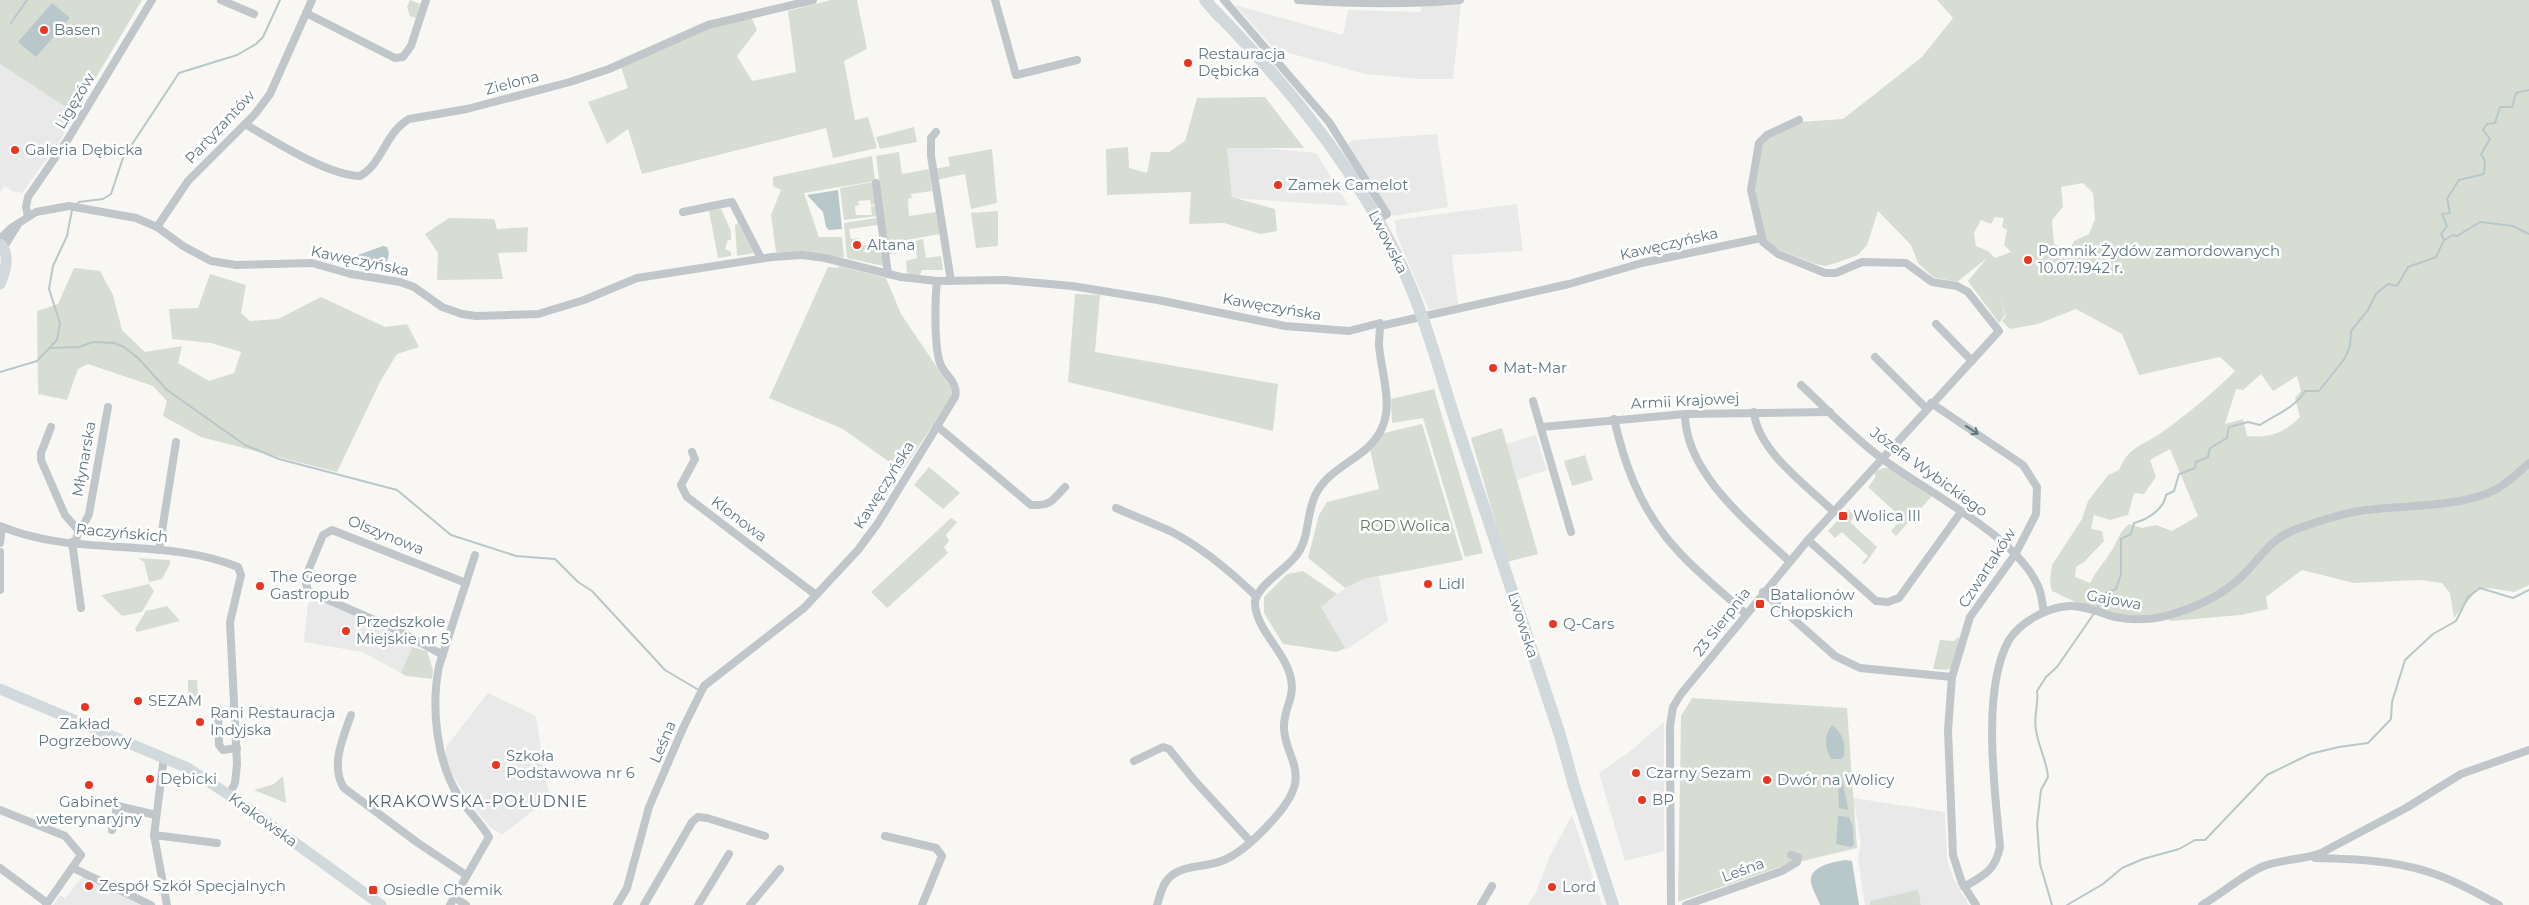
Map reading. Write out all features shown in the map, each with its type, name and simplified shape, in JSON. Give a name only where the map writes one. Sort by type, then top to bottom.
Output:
[{"type":"main road","name":"Lwowska","points":[[1205,0],[1275,74],[1321,131],[1345,165],[1395,252],[1458,429],[1560,735],[1574,786],[1613,905]]},
{"type":"main road","name":"Lwowska","points":[[1215,11],[1291,103],[1341,172],[1379,236],[1420,319]]},
{"type":"main road","name":"Lwowska","points":[[1560,735],[1580,784],[1620,905]]},
{"type":"street","name":"Ligęzów","points":[[28,216],[26,207],[28,197],[68,139],[152,0]]},
{"type":"street","points":[[221,0],[254,14]]},
{"type":"street","name":"Partyzantów","points":[[157,227],[188,181],[245,124],[270,94],[312,0]]},
{"type":"street","points":[[306,13],[395,58],[403,57],[410,46],[426,0]]},
{"type":"street","name":"Zielona","points":[[245,124],[342,174],[360,176],[373,166],[391,135],[401,124],[409,119],[474,108],[582,79],[708,25],[813,0]]},
{"type":"street","points":[[995,0],[1016,75],[1077,60]]},
{"type":"street","points":[[1224,0],[1330,122],[1387,214],[1377,220]]},
{"type":"street","points":[[1298,0],[1355,5],[1392,5],[1460,0]]},
{"type":"street","points":[[1761,238],[1751,190],[1759,143],[1767,135],[1799,120]]},
{"type":"street","points":[[936,132],[931,138],[931,156],[951,280]]},
{"type":"street","points":[[876,183],[888,274]]},
{"type":"street","points":[[683,212],[732,202],[761,258]]},
{"type":"street","name":"Kawęczyńska","points":[[1,243],[28,216],[49,208],[69,206],[136,218],[157,227],[183,246],[211,261],[236,265],[312,263],[351,274],[400,282],[414,287],[442,307],[462,314],[476,316],[538,314],[584,300],[638,278],[761,258],[802,255],[825,258],[888,274],[936,281],[1006,280],[1047,283],[1158,300],[1285,326],[1335,332],[1420,319],[1450,310],[1576,282],[1634,265],[1761,238]]},
{"type":"street","name":"23 Sierpnia","points":[[1671,905],[1670,717],[1681,694],[1789,561],[1881,458],[1999,331],[1968,292],[1957,286],[1932,282],[1906,263],[1862,262],[1836,273],[1825,273],[1791,261],[1772,250],[1761,238]]},
{"type":"street","points":[[0,284],[6,262],[1,243]]},
{"type":"street","name":"Kawęczyńska","points":[[736,660],[791,619],[816,595],[868,538],[956,393],[955,386],[943,369],[938,356],[936,281]]},
{"type":"street","points":[[1936,324],[1972,361]]},
{"type":"street","points":[[1157,905],[1169,878],[1184,869],[1222,861],[1242,850],[1288,800],[1296,776],[1284,728],[1292,692],[1290,676],[1278,649],[1260,621],[1255,606],[1256,596],[1300,551],[1317,490],[1325,481],[1366,449],[1384,426],[1387,412],[1379,344],[1380,325]]},
{"type":"street","points":[[1875,357],[1929,406]]},
{"type":"street","name":"Józefa Wybickiego","points":[[1801,385],[1881,458],[1961,512],[2016,553],[2030,570],[2039,587],[2044,612]]},
{"type":"street","points":[[1533,401],[1571,532]]},
{"type":"street","name":"Młynarska","points":[[81,608],[74,543],[78,530],[89,514],[108,406]]},
{"type":"street","name":"Czwartaków","points":[[1929,406],[2023,465],[2031,474],[2036,488],[2036,514],[2016,553],[1970,617],[1952,677],[1948,730],[1953,855],[1964,887]]},
{"type":"street","points":[[1754,412],[1754,421],[1766,445],[1833,511]]},
{"type":"street","name":"Armii Krajowej","points":[[1542,427],[1685,414],[1830,412]]},
{"type":"street","points":[[1685,414],[1685,423],[1691,445],[1706,476],[1728,503],[1789,561]]},
{"type":"street","points":[[1614,419],[1620,446],[1632,478],[1654,521],[1667,539],[1746,614]]},
{"type":"street","points":[[937,426],[1031,505],[1050,504],[1065,487]]},
{"type":"street","points":[[51,427],[41,453],[41,460],[65,515],[78,530]]},
{"type":"street","points":[[158,550],[176,442]]},
{"type":"street","name":"Klonowa","points":[[692,452],[695,459],[680,484],[686,497],[816,595]]},
{"type":"street","name":"Gajowa","points":[[1964,887],[1988,873],[1997,862],[2000,847],[1992,746],[1994,694],[2001,657],[2009,639],[2024,625],[2044,612],[2069,606],[2115,617],[2143,620],[2182,610],[2206,601],[2229,587],[2268,546],[2293,530],[2356,511],[2408,507],[2488,493],[2507,483],[2529,463]]},
{"type":"street","points":[[1116,508],[1170,531],[1221,563],[1256,596]]},
{"type":"street","points":[[1808,540],[1876,601],[1888,602],[1899,598],[1961,512]]},
{"type":"street","points":[[0,543],[1,526]]},
{"type":"street","name":"Raczyńskich","points":[[1,526],[31,536],[74,543],[184,552],[234,566],[240,570],[230,622],[236,748]]},
{"type":"street","name":"Olszynowa","points":[[443,655],[397,630],[308,591],[306,576],[323,535],[332,530],[466,583]]},
{"type":"street","points":[[0,552],[0,590]]},
{"type":"street","points":[[450,905],[489,837],[459,797],[442,763],[436,713],[436,685],[443,655],[475,555]]},
{"type":"street","points":[[1762,592],[1835,656],[1847,663],[1860,668],[1952,677]]},
{"type":"street","name":"Leśna","points":[[617,905],[626,888],[648,807],[684,726],[704,686],[736,660]]},
{"type":"street","name":"Krakowska","points":[[0,689],[188,768],[229,795],[381,905]]},
{"type":"street","points":[[218,709],[219,745],[223,750],[236,748],[236,778],[229,795]]},
{"type":"street","points":[[351,715],[337,766],[340,781],[344,788],[418,843],[466,875]]},
{"type":"street","points":[[1134,761],[1162,748],[1169,749],[1250,841]]},
{"type":"street","points":[[2310,858],[2406,808],[2461,774],[2529,750]]},
{"type":"street","points":[[164,757],[154,835],[167,905]]},
{"type":"street","points":[[97,801],[156,815]]},
{"type":"street","points":[[112,830],[117,807]]},
{"type":"street","points":[[0,810],[65,836],[81,855],[47,904],[0,868]]},
{"type":"street","points":[[644,905],[692,822],[698,817],[765,836]]},
{"type":"street","points":[[154,835],[218,842]]},
{"type":"street","points":[[885,836],[936,848],[942,856],[922,905]]},
{"type":"street","points":[[698,905],[729,854]]},
{"type":"street","name":"Leśna","points":[[1686,905],[1782,871],[1797,862],[1798,857],[1791,855]]},
{"type":"street","points":[[2202,905],[2251,872],[2274,863],[2310,858],[2344,859],[2414,868],[2457,883],[2499,905]]},
{"type":"street","points":[[73,868],[151,905]]},
{"type":"street","points":[[750,905],[780,869]]},
{"type":"street","points":[[1481,905],[1492,886]]},
{"type":"street","points":[[1964,887],[1976,905]]},
{"type":"street","points":[[454,897],[466,905]]},
{"type":"shaded area","name":"Basen","points":[[52,3],[70,18],[36,57],[18,42]]},
{"type":"shaded area","points":[[1461,3],[1453,79],[1419,79],[1366,74],[1274,49],[1235,5],[1343,35],[1348,10],[1421,12],[1421,7]]},
{"type":"shaded area","points":[[0,64],[75,113],[61,139],[22,193],[12,191],[5,186],[0,192]]},
{"type":"shaded area","points":[[1437,134],[1448,207],[1393,216],[1347,145],[1353,140]]},
{"type":"shaded area","points":[[1227,148],[1263,148],[1316,153],[1349,206],[1232,198]]},
{"type":"shaded area","points":[[838,190],[842,229],[829,230],[826,227],[823,212],[807,195]]},
{"type":"shaded area","points":[[1517,204],[1523,251],[1453,255],[1458,304],[1429,310],[1397,236],[1395,220]]},
{"type":"shaded area","points":[[383,246],[387,247],[389,253],[386,268],[361,266],[355,260],[355,256]]},
{"type":"shaded area","points":[[1536,435],[1547,470],[1517,480],[1506,444]]},
{"type":"shaded area","points":[[1379,577],[1388,621],[1346,650],[1321,607],[1345,588],[1364,579]]},
{"type":"shaded area","name":"Przedszkole Miejskie nr 5","points":[[314,599],[378,625],[412,647],[401,673],[362,652],[304,642],[308,604]]},
{"type":"shaded area","name":"Szkoła Podstawowa nr 6","points":[[488,693],[536,716],[546,782],[551,797],[502,835],[490,827],[475,809],[450,772],[446,759],[446,747]]},
{"type":"shaded area","points":[[1664,722],[1664,851],[1625,861],[1599,773],[1633,749]]},
{"type":"shaded area","points":[[1832,725],[1841,735],[1844,743],[1844,756],[1841,759],[1831,759],[1827,750],[1826,737]]},
{"type":"shaded area","points":[[1841,774],[1848,810],[1839,808],[1838,785]]},
{"type":"shaded area","points":[[1853,798],[1945,812],[1947,859],[1953,878],[1969,905],[1865,905],[1858,858],[1861,843]]},
{"type":"shaded area","points":[[1572,815],[1602,905],[1528,905],[1536,892],[1550,856]]},
{"type":"shaded area","points":[[1838,816],[1849,817],[1853,827],[1854,845],[1851,847],[1836,844]]},
{"type":"shaded area","points":[[1845,860],[1852,861],[1859,905],[1820,905],[1811,882],[1811,877],[1814,872],[1823,866]]},
{"type":"shaded area","name":"Zespół Szkół Specjalnych","points":[[83,876],[145,905],[53,905],[60,895],[65,898]]},
{"type":"green space","points":[[0,0],[142,0],[75,113],[0,64]]},
{"type":"green space","points":[[410,0],[420,4],[416,18],[410,16],[407,7]]},
{"type":"green space","points":[[831,0],[857,0],[867,49],[844,61],[855,120],[868,117],[877,148],[833,158],[826,128],[642,174],[628,129],[607,144],[588,102],[628,88],[621,67],[711,26],[751,17],[757,30],[737,56],[752,81],[796,72],[788,11]]},
{"type":"green space","points":[[1937,0],[2529,0],[2529,585],[2514,592],[2489,588],[2477,590],[2454,618],[2450,593],[2442,583],[2420,580],[2354,583],[2302,570],[2266,597],[2268,609],[2241,615],[2171,621],[2160,614],[2133,616],[2119,614],[2075,602],[2052,591],[2050,582],[2052,565],[2082,519],[2088,501],[2108,475],[2119,470],[2132,451],[2180,419],[2235,371],[2220,357],[2139,375],[2122,334],[2076,309],[2038,324],[2010,329],[2002,321],[2006,316],[2000,297],[2005,315],[1999,323],[1968,281],[1987,258],[1957,282],[1933,277],[1918,263],[1911,245],[1878,211],[1867,245],[1858,255],[1825,266],[1815,264],[1780,250],[1764,239],[1755,190],[1762,146],[1769,138],[1800,122],[1843,119],[1922,57],[1953,18]],"holes":[[[2083,183],[2093,193],[2095,219],[2089,234],[2074,241],[2069,251],[2054,244],[2052,220],[2063,207],[2061,187]],[[1995,217],[2004,218],[2002,227],[2007,230],[2004,245],[2011,252],[1995,258],[1988,251],[1976,246],[1974,233],[1981,220],[1991,224]],[[2261,374],[2273,391],[2297,376],[2301,391],[2295,398],[2300,417],[2282,431],[2270,435],[2247,436],[2243,419],[2225,424],[2236,389],[2243,390]],[[2170,449],[2198,516],[2172,531],[2156,525],[2142,528],[2129,524],[2122,531],[2113,549],[2090,583],[2075,577],[2076,567],[2084,562],[2104,541],[2102,531],[2091,529],[2094,515],[2110,520],[2128,515],[2134,493],[2144,494],[2156,477],[2150,460]]]},
{"type":"green space","points":[[1265,97],[1304,148],[1227,148],[1232,197],[1275,209],[1277,231],[1260,234],[1224,223],[1189,224],[1191,192],[1107,195],[1106,149],[1128,147],[1129,168],[1147,173],[1151,152],[1169,152],[1185,141],[1197,98]]},
{"type":"green space","points":[[914,127],[917,142],[880,149],[876,137]]},
{"type":"green space","points":[[992,149],[997,203],[971,209],[965,174],[936,180],[935,169],[950,166],[948,157]]},
{"type":"green space","points":[[899,152],[902,174],[929,169],[932,191],[911,194],[912,198],[908,199],[909,216],[936,212],[940,234],[895,242],[897,253],[889,254],[876,156]]},
{"type":"green space","points":[[872,156],[875,181],[804,193],[819,237],[842,237],[844,258],[820,254],[776,252],[771,215],[781,190],[773,186],[773,177]]},
{"type":"green space","points":[[873,182],[876,204],[871,205],[870,200],[858,201],[859,205],[855,206],[856,215],[872,215],[871,206],[876,206],[878,216],[844,220],[840,188]]},
{"type":"green space","points":[[721,209],[731,231],[731,240],[728,240],[725,249],[731,252],[731,256],[718,258],[709,211]]},
{"type":"green space","points":[[998,211],[998,246],[976,248],[971,213]]},
{"type":"green space","points":[[449,218],[494,219],[497,229],[528,227],[527,252],[498,253],[503,279],[437,280],[438,253],[425,234]]},
{"type":"green space","points":[[877,218],[878,225],[849,229],[851,239],[859,238],[860,246],[878,244],[880,241],[883,266],[847,258],[844,223]]},
{"type":"green space","points":[[738,223],[754,253],[737,256],[735,225]]},
{"type":"green space","points":[[923,239],[926,258],[941,256],[943,270],[922,270],[919,277],[907,273],[906,261],[917,258],[915,241]]},
{"type":"green space","points":[[839,266],[886,278],[901,314],[951,388],[951,398],[902,471],[843,429],[769,398],[828,267],[838,268]]},
{"type":"green space","points":[[74,268],[100,271],[113,295],[122,330],[145,352],[182,346],[178,363],[209,381],[234,373],[241,352],[211,343],[172,339],[169,309],[198,308],[210,274],[246,285],[241,313],[250,321],[278,319],[321,297],[385,327],[407,324],[419,347],[397,354],[380,382],[337,472],[201,437],[163,416],[167,401],[153,386],[88,364],[78,369],[67,400],[38,394],[37,311],[58,304]]},
{"type":"green space","points":[[1075,294],[1100,295],[1095,352],[1278,384],[1273,431],[1068,382]]},
{"type":"green space","points":[[1434,389],[1483,553],[1465,557],[1423,418],[1392,423],[1391,399]]},
{"type":"green space","name":"ROD Wolica","points":[[1422,424],[1463,560],[1364,579],[1345,588],[1308,558],[1319,515],[1327,502],[1379,489],[1370,449],[1384,433]]},
{"type":"green space","points":[[1502,428],[1538,554],[1507,562],[1471,438]]},
{"type":"green space","points":[[1585,455],[1593,480],[1572,486],[1564,461]]},
{"type":"green space","points":[[929,467],[960,493],[943,509],[914,485]]},
{"type":"green space","points":[[1883,468],[1890,468],[1932,496],[1896,536],[1891,531],[1902,518],[1868,487],[1875,478],[1875,472]]},
{"type":"green space","points":[[1848,509],[1855,516],[1850,522],[1877,547],[1865,564],[1862,563],[1868,556],[1842,532],[1835,538],[1828,531]]},
{"type":"green space","points":[[951,518],[957,522],[946,535],[949,541],[944,547],[948,553],[887,608],[871,592]]},
{"type":"green space","points":[[138,558],[170,560],[170,564],[162,579],[149,582],[144,562]]},
{"type":"green space","points":[[1303,571],[1337,594],[1321,607],[1345,648],[1337,652],[1283,644],[1264,613],[1264,597],[1287,574]]},
{"type":"green space","points":[[149,584],[154,591],[142,612],[122,616],[101,595]]},
{"type":"green space","points":[[167,606],[180,621],[137,632],[135,629],[146,611]]},
{"type":"green space","points":[[1957,637],[1959,638],[1953,667],[1947,670],[1933,669],[1940,640],[1955,641]]},
{"type":"green space","points":[[412,647],[427,651],[433,670],[432,679],[406,676],[401,673]]},
{"type":"green space","points":[[188,680],[197,680],[198,698],[188,699]]},
{"type":"green space","points":[[1692,698],[1847,708],[1857,848],[1786,865],[1678,902],[1681,716]]},
{"type":"green space","points":[[283,776],[286,803],[254,790],[274,784]]},
{"type":"green space","points":[[1918,890],[1921,905],[1870,905],[1870,901]]},
{"type":"waterway","points":[[11,23],[27,0]]},
{"type":"waterway","points":[[77,204],[79,202],[103,199],[111,194],[123,158],[179,73],[237,55],[256,44],[263,37],[280,0]]},
{"type":"waterway","points":[[2097,608],[2106,593],[2116,589],[2121,574],[2121,539],[2131,534],[2134,523],[2149,517],[2162,505],[2166,495],[2174,491],[2179,474],[2195,468],[2196,462],[2208,457],[2210,448],[2227,438],[2229,427],[2248,422],[2260,425],[2290,407],[2305,391],[2319,391],[2345,358],[2350,346],[2351,331],[2368,310],[2376,294],[2388,284],[2397,286],[2408,267],[2436,257],[2444,240],[2441,234],[2447,226],[2442,214],[2450,213],[2447,199],[2459,180],[2484,174],[2485,161],[2481,154],[2490,139],[2483,130],[2487,124],[2495,123],[2500,107],[2512,107],[2516,93],[2529,90]]},
{"type":"waterway","points":[[0,372],[37,361],[57,340],[60,323],[49,289],[53,266],[67,236],[72,210]]},
{"type":"waterway","points":[[2444,240],[2453,235],[2457,236],[2480,222],[2513,226],[2529,234]]},
{"type":"waterway","points":[[51,348],[79,347],[93,342],[114,343],[124,347],[139,359],[167,390],[245,445],[279,459],[397,490],[451,535],[516,556],[555,559],[578,582],[592,591],[665,670],[697,689]]},
{"type":"waterway","points":[[2067,905],[2103,884],[2122,868],[2143,859],[2179,849],[2195,840],[2205,840],[2267,775],[2310,754],[2368,743],[2391,719],[2392,702],[2405,660],[2433,634],[2456,621],[2468,597],[2480,588],[2513,598],[2529,590]]},
{"type":"waterway","points":[[2052,905],[2040,864],[2037,824],[2041,790],[2048,777],[2035,725],[2037,691],[2046,677],[2057,667],[2095,612]]},
{"type":"place","name":"Basen","points":[[44,30]]},
{"type":"place","name":"Restauracja Dębicka","points":[[1188,63]]},
{"type":"place","name":"Galeria Dębicka","points":[[15,150]]},
{"type":"place","name":"Zamek Camelot","points":[[1278,185]]},
{"type":"place","name":"Altana","points":[[857,245]]},
{"type":"place","name":"Pomnik Żydów zamordowanych 10.07.1942 r.","points":[[2028,260]]},
{"type":"place","name":"Mat-Mar","points":[[1493,368]]},
{"type":"place","name":"Wolica III","points":[[1843,516]]},
{"type":"place","name":"Lidl","points":[[1428,584]]},
{"type":"place","name":"The George Gastropub","points":[[260,586]]},
{"type":"place","name":"Batalionów Chłopskich","points":[[1760,604]]},
{"type":"place","name":"Q-Cars","points":[[1553,624]]},
{"type":"place","name":"Przedszkole Miejskie nr 5","points":[[346,631]]},
{"type":"place","name":"SEZAM","points":[[138,701]]},
{"type":"place","name":"Zakład Pogrzebowy","points":[[85,707]]},
{"type":"place","name":"Rani Restauracja Indyjska","points":[[200,722]]},
{"type":"place","name":"Szkoła Podstawowa nr 6","points":[[496,765]]},
{"type":"place","name":"Czarny Sezam","points":[[1636,773]]},
{"type":"place","name":"Dębicki","points":[[150,779]]},
{"type":"place","name":"Dwór na Wolicy","points":[[1767,780]]},
{"type":"place","name":"Gabinet weterynaryjny","points":[[89,785]]},
{"type":"place","name":"BP","points":[[1642,800]]},
{"type":"place","name":"Zespół Szkół Specjalnych","points":[[89,886]]},
{"type":"place","name":"Lord","points":[[1552,887]]},
{"type":"place","name":"Osiedle Chemik","points":[[373,890]]},
{"type":"district","name":"KRAKOWSKA-POŁUDNIE","points":[[478,801]]}]
